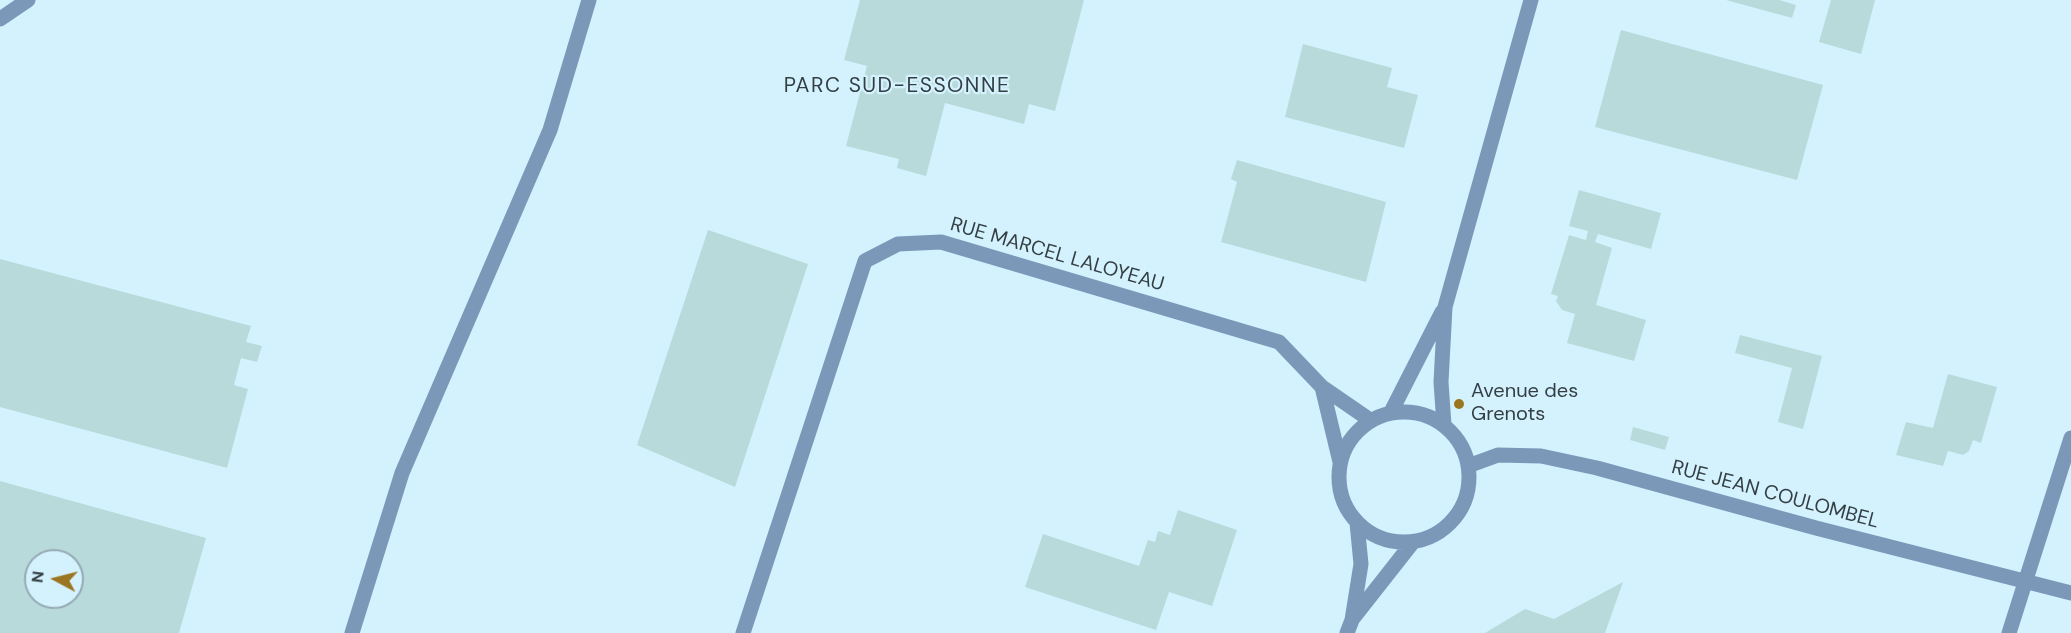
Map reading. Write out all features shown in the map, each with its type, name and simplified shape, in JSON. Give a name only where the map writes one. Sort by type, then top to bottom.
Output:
[{"type":"street","points":[[0,19],[28,0]]},
{"type":"street","points":[[352,633],[402,473],[550,130],[589,0]]},
{"type":"street","points":[[1444,425],[1440,382],[1445,307],[1531,0]]},
{"type":"street","name":"RUE MARCEL LALOYEAU","points":[[743,633],[865,261],[898,244],[941,242],[1279,342],[1322,387],[1370,420]]},
{"type":"street","points":[[1391,412],[1445,307]]},
{"type":"street","points":[[1322,387],[1340,462],[1339,485],[1346,507],[1357,523],[1376,536],[1398,542],[1413,542],[1435,535],[1453,521],[1465,502],[1470,484],[1468,466],[1461,443],[1444,425],[1424,414],[1391,412],[1370,420],[1353,436],[1340,462]]},
{"type":"street","points":[[2009,633],[2071,438]]},
{"type":"street","name":"RUE JEAN COULOMBEL","points":[[1468,466],[1498,455],[1541,456],[1597,468],[2071,593]]},
{"type":"street","points":[[1350,626],[1361,564],[1357,523]]},
{"type":"street","points":[[1350,626],[1413,542]]},
{"type":"building","points":[[860,0],[1084,0],[1055,111],[1029,104],[1024,124],[945,103],[926,176],[897,168],[899,159],[846,146],[867,66],[844,60]]},
{"type":"building","points":[[1726,0],[1779,0],[1796,5],[1792,18]]},
{"type":"building","points":[[1831,0],[1875,0],[1861,54],[1819,42]]},
{"type":"building","points":[[1621,30],[1823,85],[1797,180],[1595,127]]},
{"type":"building","points":[[1303,44],[1392,68],[1387,87],[1418,95],[1404,148],[1285,117]]},
{"type":"building","points":[[1237,160],[1386,202],[1366,282],[1221,242],[1237,182],[1231,179]]},
{"type":"building","points":[[1579,190],[1661,213],[1651,249],[1598,234],[1595,242],[1612,248],[1596,305],[1646,320],[1634,361],[1567,343],[1575,314],[1562,310],[1556,301],[1558,296],[1551,294],[1569,235],[1586,240],[1588,231],[1569,226]]},
{"type":"building","points":[[708,230],[808,264],[735,487],[637,445]]},
{"type":"building","points":[[0,259],[251,326],[246,342],[262,346],[257,362],[241,358],[234,385],[248,389],[227,468],[0,407]]},
{"type":"building","points":[[1740,335],[1822,356],[1803,429],[1778,422],[1792,368],[1735,353]]},
{"type":"building","points":[[1948,374],[1997,387],[1981,443],[1973,440],[1969,451],[1963,455],[1948,451],[1943,466],[1896,455],[1906,422],[1933,428]]},
{"type":"building","points":[[1633,427],[1669,437],[1665,450],[1630,440]]},
{"type":"building","points":[[0,481],[206,538],[179,633],[0,633]]},
{"type":"building","points":[[1178,510],[1237,530],[1212,606],[1169,592],[1156,630],[1025,587],[1043,534],[1139,566],[1148,540],[1155,542],[1158,531],[1170,535]]},
{"type":"building","points":[[1623,582],[1605,633],[1485,633],[1525,609],[1554,619]]},
{"type":"place","name":"Avenue des Grenots","points":[[1459,404]]},
{"type":"district","name":"PARC SUD-ESSONNE","points":[[897,86]]}]
